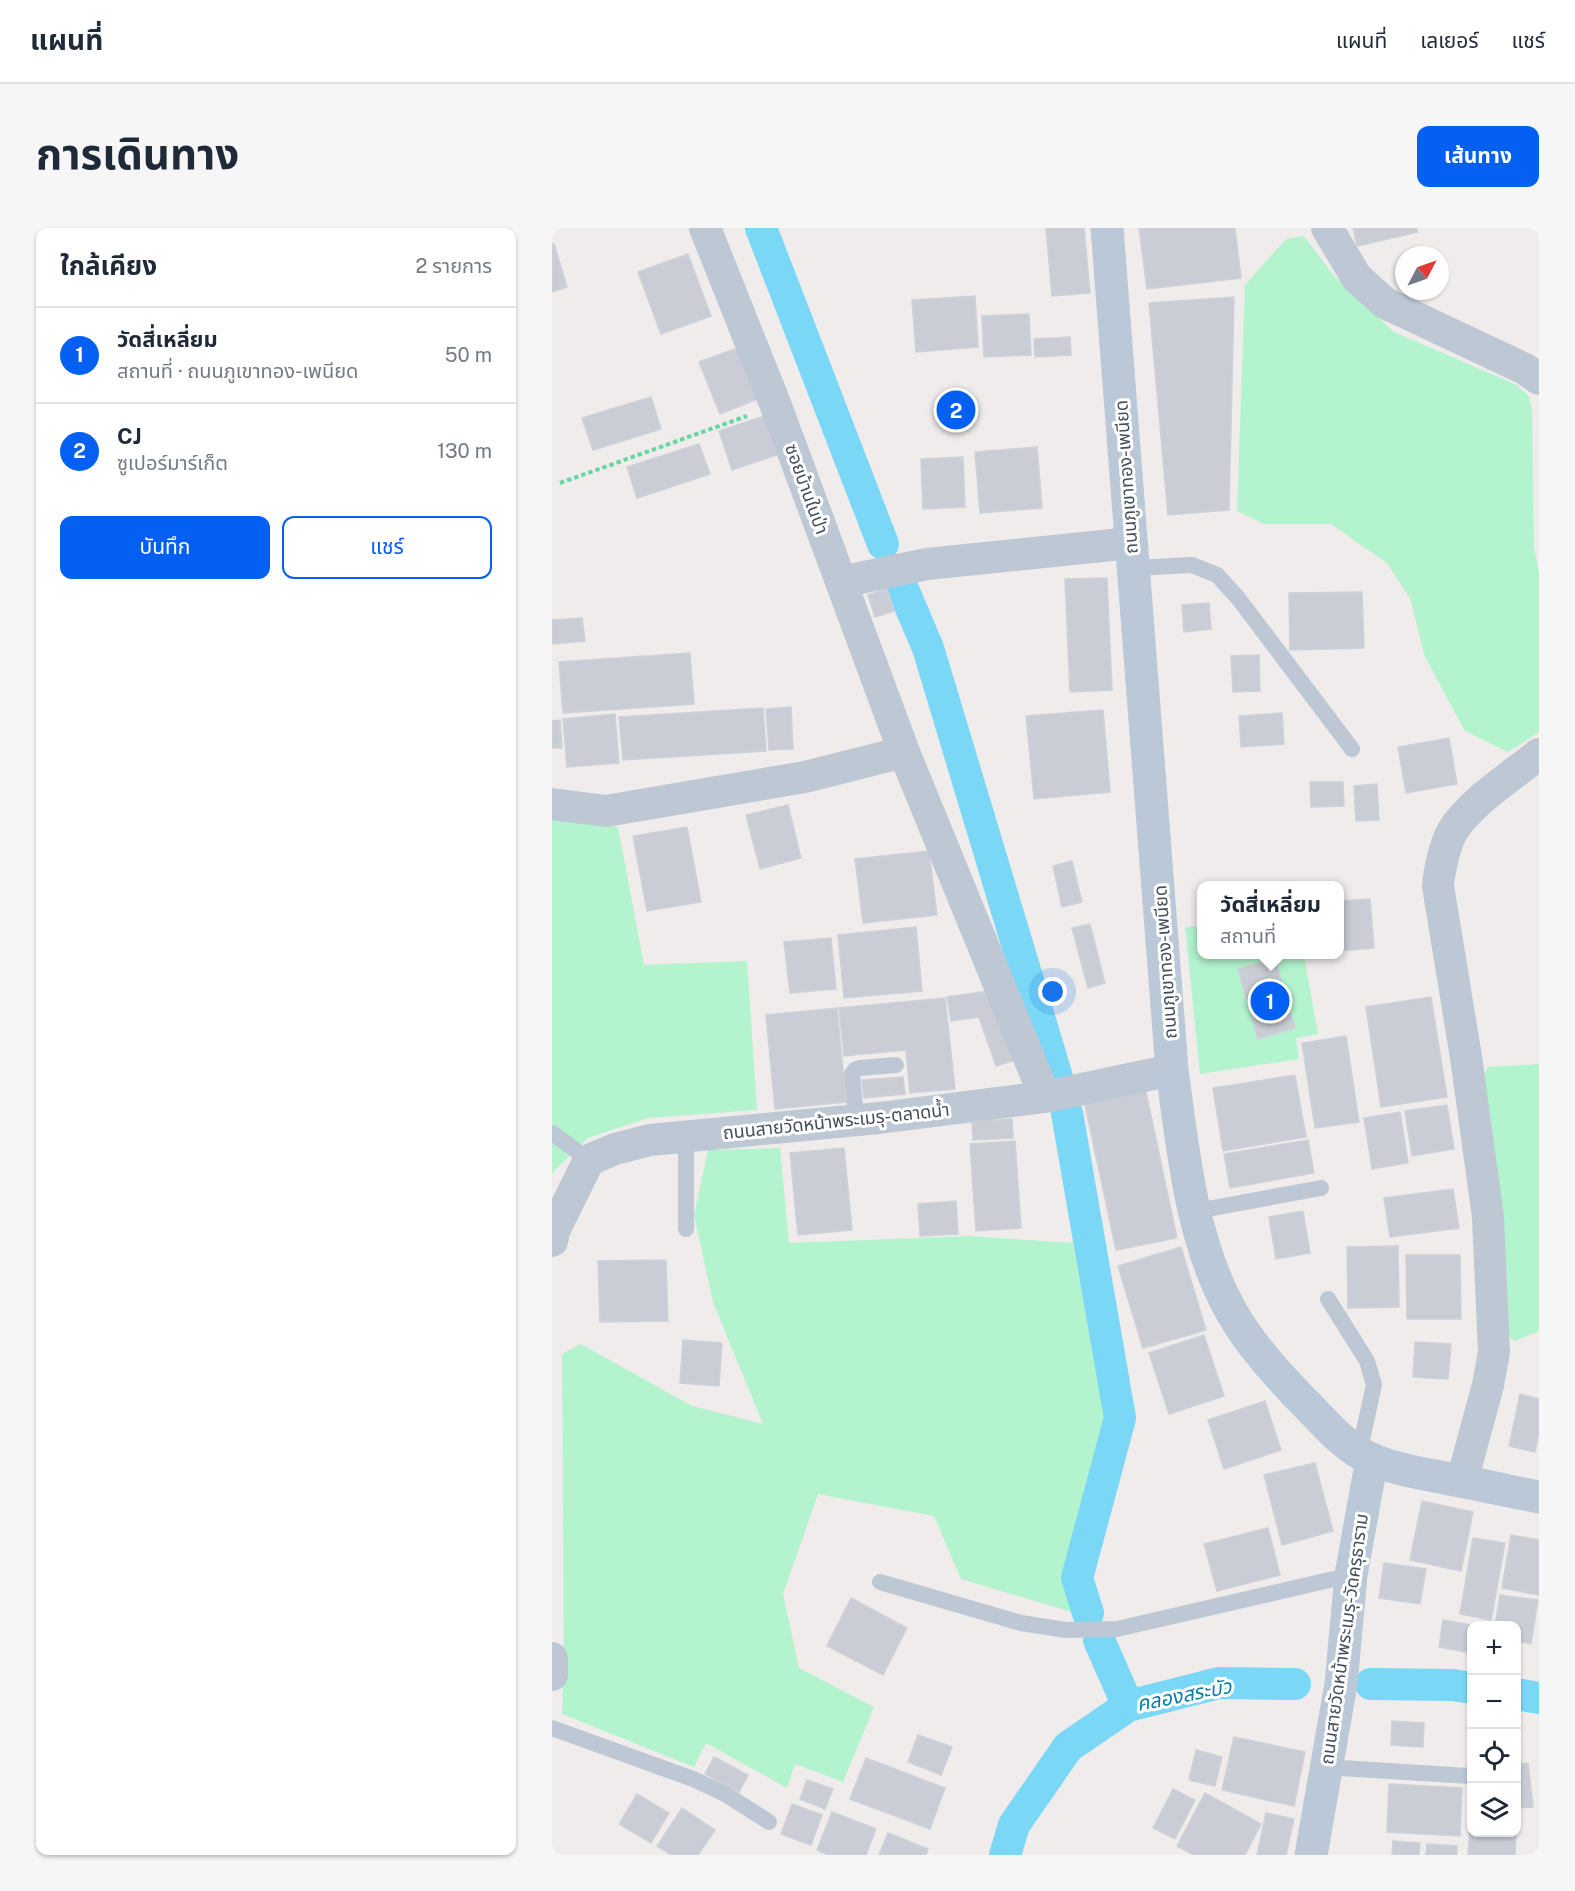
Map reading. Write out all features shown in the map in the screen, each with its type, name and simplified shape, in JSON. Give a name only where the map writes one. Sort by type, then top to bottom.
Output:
[{"type":"street","name":"ซอยบ้านในป่า","points":[[705,228],[776,406],[904,752],[1045,1097]]},
{"type":"street","name":"ถนนภูเขาทอง-เพนียด","points":[[1107,228],[1173,1070],[1189,1189],[1210,1267],[1232,1312],[1252,1341],[1282,1379],[1342,1440],[1365,1456],[1406,1470],[1539,1497]]},
{"type":"street","points":[[1327,228],[1357,278],[1384,303],[1534,373]]},
{"type":"street","points":[[841,582],[927,564],[1132,555]]},
{"type":"street","points":[[552,804],[606,811],[805,777],[904,752]]},
{"type":"street","points":[[1462,1482],[1488,1385],[1494,1352],[1488,1217],[1466,1057],[1438,886],[1439,875],[1451,833],[1470,809],[1539,754]]},
{"type":"street","name":"ถนนสายวัดหน้าพระเมรุ-ตลาดน้ำ","points":[[590,1160],[615,1149],[650,1140],[856,1120],[1045,1097],[1173,1070]]},
{"type":"street","points":[[552,1241],[554,1231],[590,1160]]},
{"type":"street","name":"ถนนสายวัดหน้าพระเมรุ-วัดครุธาราม","points":[[1311,1855],[1341,1684],[1365,1456]]},
{"type":"street","points":[[552,1658],[552,1675]]},
{"type":"lane","points":[[1132,555],[1192,565],[1216,575],[1238,598],[1352,749]]},
{"type":"lane","points":[[856,1120],[852,1074],[860,1068],[896,1065]]},
{"type":"lane","points":[[552,1133],[590,1160]]},
{"type":"lane","points":[[686,1137],[686,1229]]},
{"type":"lane","points":[[1196,1211],[1321,1188]]},
{"type":"lane","points":[[1328,1299],[1367,1361],[1374,1385],[1365,1456]]},
{"type":"lane","points":[[880,1582],[1021,1623],[1066,1630],[1106,1630],[1352,1575]]},
{"type":"lane","points":[[552,1728],[693,1779],[725,1794],[769,1822]]},
{"type":"lane","points":[[1325,1767],[1467,1776]]},
{"type":"path","points":[[560,483],[776,406]]},
{"type":"green space","points":[[1304,236],[1334,276],[1394,332],[1515,384],[1528,395],[1532,410],[1534,547],[1539,573],[1539,732],[1508,752],[1465,731],[1425,657],[1410,598],[1387,563],[1331,524],[1264,524],[1237,511],[1245,285],[1286,239]]},
{"type":"green space","points":[[552,820],[618,827],[644,965],[747,961],[757,1110],[648,1118],[588,1138],[552,1175]]},
{"type":"green space","points":[[1197,926],[1197,959],[1305,959],[1318,1034],[1296,1038],[1299,1059],[1200,1074],[1185,927]]},
{"type":"green space","points":[[1539,1064],[1539,1331],[1515,1341],[1504,1333],[1481,1077],[1488,1067]]},
{"type":"green space","points":[[780,1148],[789,1243],[969,1236],[1073,1243],[1105,1413],[1066,1575],[1072,1612],[961,1579],[934,1516],[818,1494],[783,1594],[799,1668],[874,1707],[843,1782],[795,1764],[787,1788],[706,1743],[694,1767],[562,1714],[564,1663],[562,1354],[581,1344],[692,1406],[763,1424],[713,1302],[694,1215],[708,1150]]},
{"type":"building","points":[[1046,228],[1084,228],[1090,293],[1052,296]]},
{"type":"building","points":[[1139,228],[1235,228],[1241,278],[1147,289]]},
{"type":"building","points":[[1353,228],[1416,228],[1418,232],[1357,246]]},
{"type":"building","points":[[552,244],[554,244],[567,287],[552,292]]},
{"type":"building","points":[[688,254],[711,316],[661,334],[638,272]]},
{"type":"building","points":[[975,296],[978,347],[916,352],[912,300]]},
{"type":"building","points":[[1234,297],[1229,510],[1168,515],[1149,303]]},
{"type":"building","points":[[1029,314],[1031,355],[984,357],[982,316]]},
{"type":"building","points":[[1070,337],[1071,355],[1035,357],[1034,339]]},
{"type":"building","points":[[740,347],[760,398],[720,414],[699,362]]},
{"type":"building","points":[[651,397],[661,429],[593,450],[582,418]]},
{"type":"building","points":[[764,416],[777,455],[732,470],[719,431]]},
{"type":"building","points":[[699,444],[710,474],[637,498],[627,467]]},
{"type":"building","points":[[1037,447],[1042,508],[980,513],[975,452]]},
{"type":"building","points":[[963,457],[965,507],[923,509],[921,459]]},
{"type":"building","points":[[1107,578],[1112,690],[1070,692],[1065,579]]},
{"type":"building","points":[[887,589],[894,611],[875,617],[868,595]]},
{"type":"building","points":[[1362,592],[1364,648],[1290,650],[1289,593]]},
{"type":"building","points":[[1209,603],[1211,629],[1184,632],[1182,605]]},
{"type":"building","points":[[582,618],[585,641],[552,644],[552,620]]},
{"type":"building","points":[[690,653],[694,704],[563,713],[559,662]]},
{"type":"building","points":[[1259,655],[1260,691],[1233,692],[1231,656]]},
{"type":"building","points":[[791,707],[793,749],[769,750],[766,709]]},
{"type":"building","points":[[763,708],[766,751],[623,760],[619,717]]},
{"type":"building","points":[[1103,710],[1110,792],[1034,799],[1026,716]]},
{"type":"building","points":[[1282,713],[1284,744],[1241,747],[1239,716]]},
{"type":"building","points":[[615,714],[619,763],[567,767],[563,719]]},
{"type":"building","points":[[560,720],[562,748],[552,748],[552,721]]},
{"type":"building","points":[[1449,738],[1457,784],[1406,793],[1398,747]]},
{"type":"building","points":[[1310,782],[1343,782],[1344,806],[1311,807]]},
{"type":"building","points":[[1377,784],[1379,820],[1356,821],[1354,786]]},
{"type":"building","points":[[788,805],[801,858],[760,869],[746,815]]},
{"type":"building","points":[[687,827],[701,902],[647,911],[633,836]]},
{"type":"building","points":[[929,851],[937,915],[863,923],[855,859]]},
{"type":"building","points":[[1072,861],[1082,902],[1062,907],[1053,866]]},
{"type":"building","points":[[1370,899],[1374,948],[1344,951],[1344,901]]},
{"type":"building","points":[[1090,924],[1105,983],[1088,988],[1072,928]]},
{"type":"building","points":[[916,927],[922,991],[844,998],[838,935]]},
{"type":"building","points":[[831,938],[836,989],[790,993],[784,942]]},
{"type":"building","points":[[1275,959],[1295,1028],[1258,1039],[1238,969]]},
{"type":"building","points":[[996,990],[1019,1059],[996,1066],[979,1017],[951,1021],[947,997]]},
{"type":"building","points":[[1431,997],[1447,1097],[1381,1107],[1366,1007]]},
{"type":"building","points":[[945,998],[955,1089],[910,1093],[906,1050],[844,1056],[839,1008]]},
{"type":"building","points":[[837,1008],[846,1102],[775,1109],[766,1015]]},
{"type":"building","points":[[1346,1036],[1359,1122],[1315,1128],[1302,1043]]},
{"type":"building","points":[[1295,1075],[1306,1137],[1223,1151],[1213,1088]]},
{"type":"building","points":[[903,1077],[905,1094],[864,1098],[862,1080]]},
{"type":"building","points":[[1146,1092],[1177,1238],[1116,1250],[1085,1105]]},
{"type":"building","points":[[1447,1105],[1454,1149],[1412,1156],[1405,1111]]},
{"type":"building","points":[[1400,1112],[1408,1163],[1372,1169],[1364,1118]]},
{"type":"building","points":[[1012,1119],[1013,1138],[973,1140],[972,1122]]},
{"type":"building","points":[[1308,1140],[1314,1173],[1230,1188],[1224,1154]]},
{"type":"building","points":[[1015,1141],[1021,1228],[976,1231],[970,1144]]},
{"type":"building","points":[[844,1148],[852,1230],[798,1235],[790,1153]]},
{"type":"building","points":[[1453,1189],[1459,1228],[1390,1237],[1384,1198]]},
{"type":"building","points":[[956,1201],[958,1234],[920,1236],[918,1204]]},
{"type":"building","points":[[1303,1211],[1310,1253],[1276,1259],[1269,1217]]},
{"type":"building","points":[[1398,1246],[1399,1307],[1348,1308],[1347,1247]]},
{"type":"building","points":[[1181,1247],[1206,1330],[1143,1348],[1118,1266]]},
{"type":"building","points":[[1406,1255],[1460,1255],[1461,1319],[1407,1319]]},
{"type":"building","points":[[666,1260],[668,1321],[600,1322],[598,1261]]},
{"type":"building","points":[[1204,1335],[1224,1396],[1169,1414],[1149,1353]]},
{"type":"building","points":[[683,1340],[722,1343],[719,1386],[680,1383]]},
{"type":"building","points":[[1415,1342],[1451,1344],[1448,1379],[1413,1377]]},
{"type":"building","points":[[1520,1394],[1539,1399],[1539,1433],[1535,1452],[1509,1446]]},
{"type":"building","points":[[1265,1401],[1281,1450],[1224,1469],[1208,1420]]},
{"type":"building","points":[[1315,1463],[1333,1531],[1282,1545],[1264,1475]]},
{"type":"building","points":[[1422,1501],[1473,1512],[1461,1571],[1410,1560]]},
{"type":"building","points":[[1268,1528],[1280,1575],[1217,1591],[1204,1544]]},
{"type":"building","points":[[1511,1535],[1539,1540],[1539,1595],[1502,1588]]},
{"type":"building","points":[[1473,1538],[1505,1543],[1491,1620],[1460,1614]]},
{"type":"building","points":[[1384,1563],[1426,1569],[1420,1604],[1379,1598]]},
{"type":"building","points":[[1500,1595],[1538,1600],[1531,1644],[1521,1642],[1521,1621],[1496,1621]]},
{"type":"building","points":[[851,1598],[907,1628],[883,1675],[827,1646]]},
{"type":"building","points":[[1443,1620],[1467,1624],[1467,1652],[1439,1647]]},
{"type":"building","points":[[1392,1721],[1424,1723],[1423,1747],[1391,1745]]},
{"type":"building","points":[[918,1735],[952,1747],[941,1775],[908,1762]]},
{"type":"building","points":[[1234,1737],[1305,1752],[1294,1806],[1222,1790]]},
{"type":"building","points":[[1196,1750],[1222,1757],[1215,1786],[1189,1780]]},
{"type":"building","points":[[714,1757],[748,1775],[739,1792],[705,1774]]},
{"type":"building","points":[[866,1758],[945,1788],[930,1829],[850,1799]]},
{"type":"building","points":[[1528,1763],[1533,1807],[1521,1808],[1521,1764]]},
{"type":"building","points":[[807,1780],[833,1789],[825,1809],[800,1799]]},
{"type":"building","points":[[1389,1784],[1462,1788],[1460,1836],[1387,1832]]},
{"type":"building","points":[[1173,1789],[1195,1800],[1175,1839],[1153,1828]]},
{"type":"building","points":[[1205,1793],[1261,1824],[1245,1855],[1194,1855],[1177,1846]]},
{"type":"building","points":[[637,1794],[669,1813],[651,1843],[619,1824]]},
{"type":"building","points":[[792,1804],[822,1815],[811,1845],[781,1834]]},
{"type":"building","points":[[682,1808],[715,1830],[698,1855],[671,1855],[657,1846]]},
{"type":"building","points":[[832,1812],[876,1829],[866,1855],[828,1855],[817,1850]]},
{"type":"building","points":[[1266,1813],[1294,1819],[1286,1855],[1257,1855]]},
{"type":"building","points":[[888,1833],[928,1849],[926,1855],[879,1855]]},
{"type":"building","points":[[1469,1837],[1516,1837],[1515,1855],[1468,1855]]},
{"type":"building","points":[[1393,1841],[1420,1843],[1419,1855],[1392,1855]]},
{"type":"building","points":[[1427,1844],[1457,1846],[1457,1855],[1426,1855]]},
{"type":"waterway","points":[[761,228],[883,544]]},
{"type":"waterway","points":[[902,587],[928,648],[1057,1077]]},
{"type":"waterway","points":[[1067,1113],[1120,1418],[1077,1578],[1088,1613]]},
{"type":"waterway","points":[[1099,1640],[1128,1706]]},
{"type":"waterway","name":"คลองสระบัว","points":[[1005,1855],[1014,1825],[1068,1747],[1128,1706],[1219,1683],[1295,1684]]},
{"type":"waterway","name":"คลองสระบัว","points":[[1371,1684],[1467,1687]]},
{"type":"waterway","name":"คลองสระบัว","points":[[1521,1695],[1539,1698]]},
{"type":"place","name":"CJ","points":[[956,410]]},
{"type":"place","name":"วัดสี่เหลี่ยม","points":[[1270,1001]]}]
